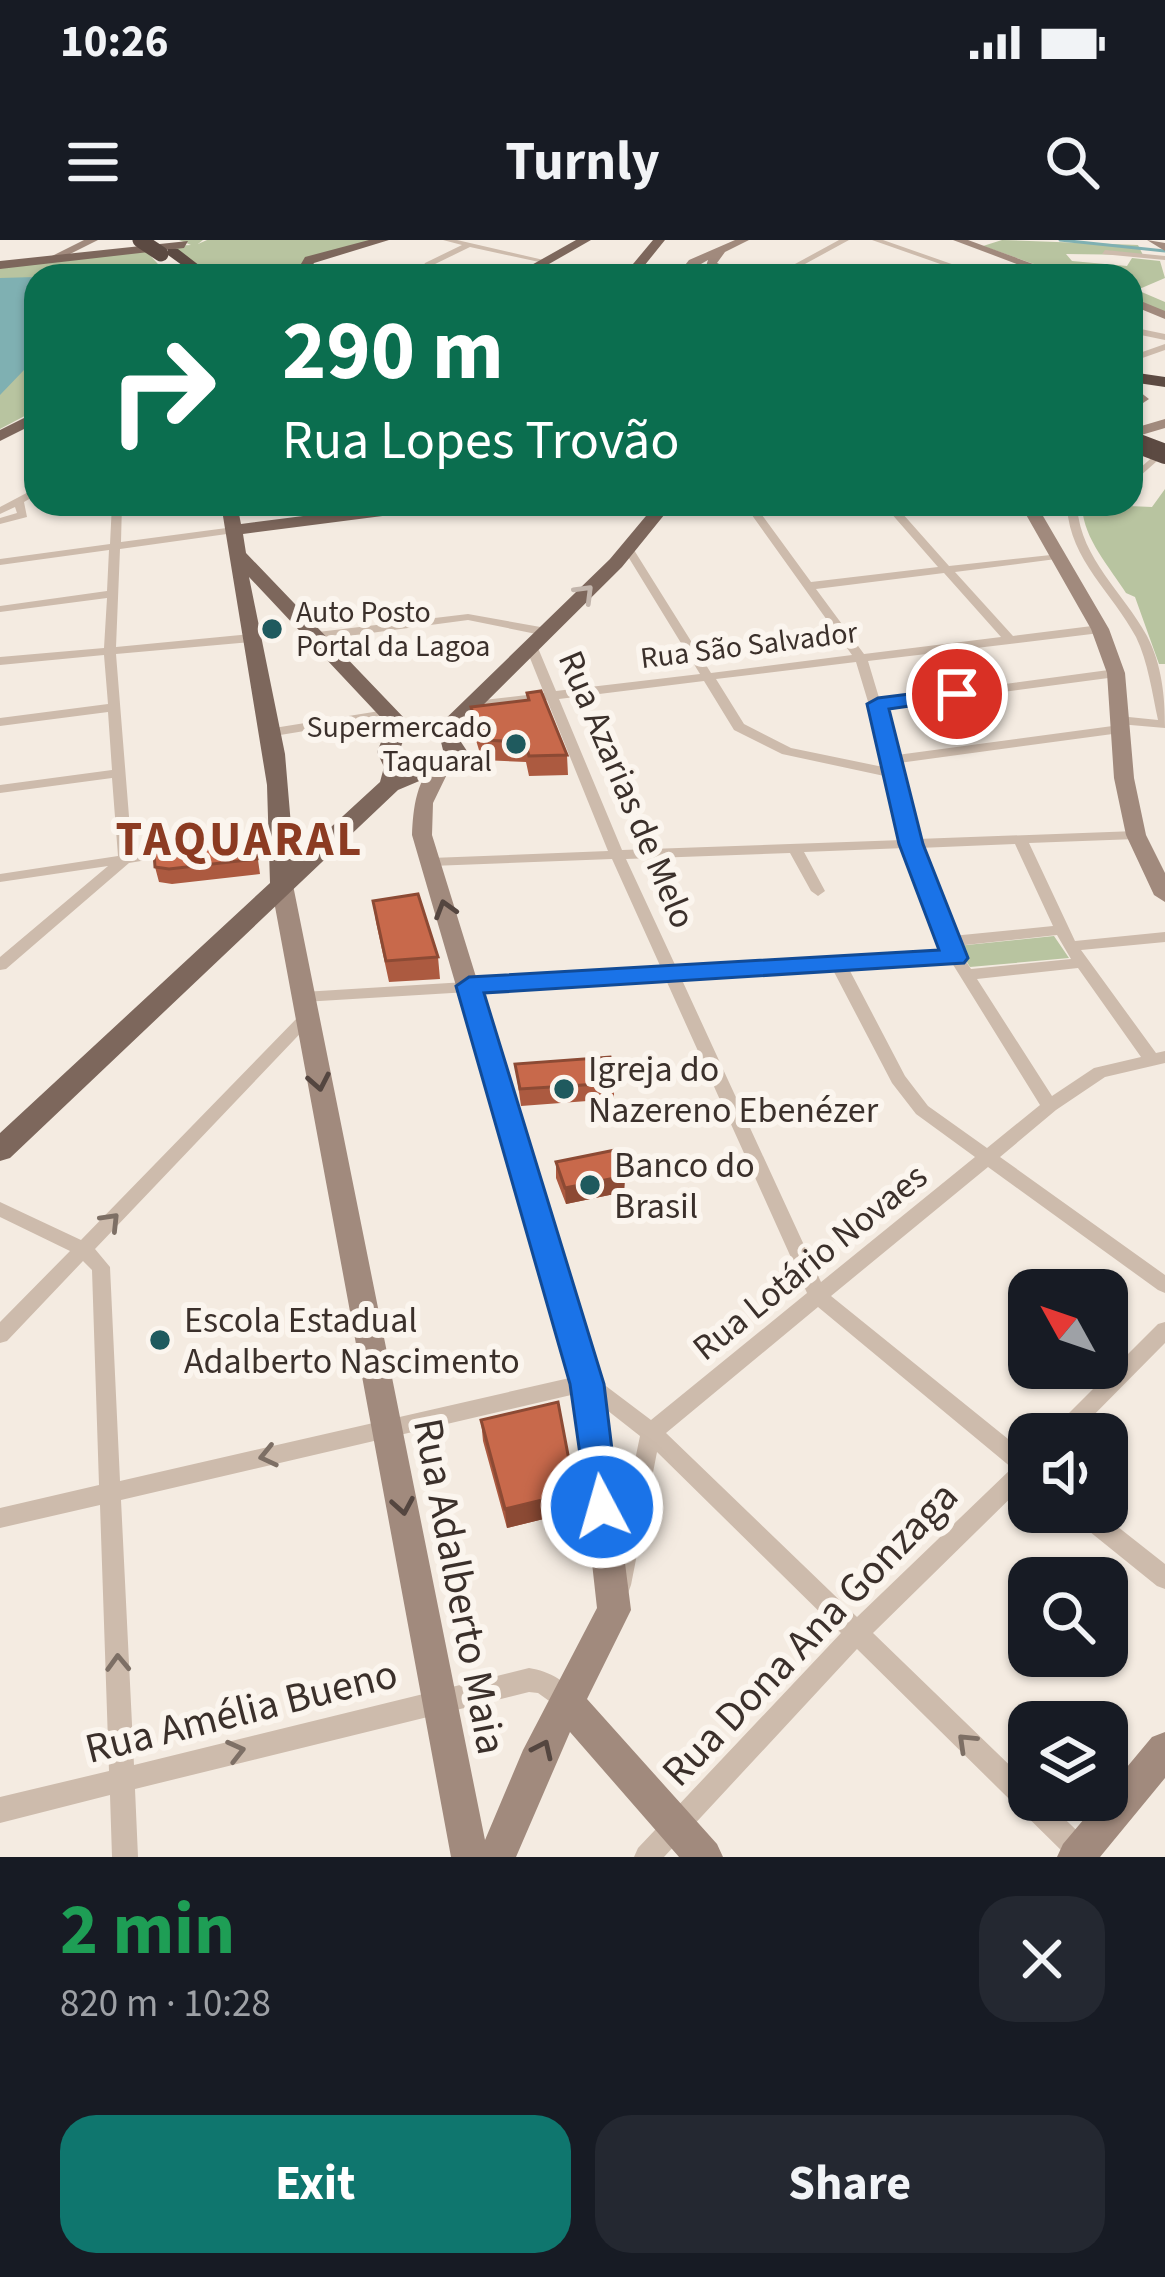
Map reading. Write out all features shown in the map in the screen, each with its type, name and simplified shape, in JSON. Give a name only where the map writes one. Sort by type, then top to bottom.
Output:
[{"type":"highway","points":[[140,240],[169,247]]},
{"type":"main road","points":[[307,264],[383,240]]},
{"type":"main road","points":[[335,255],[350,263],[395,240]]},
{"type":"main road","points":[[639,264],[659,240]]},
{"type":"main road","points":[[694,264],[744,240]]},
{"type":"main road","points":[[958,240],[1026,264]]},
{"type":"main road","points":[[1152,240],[1165,248]]},
{"type":"main road","points":[[539,264],[580,241]]},
{"type":"main road","points":[[0,263],[200,243]]},
{"type":"main road","points":[[0,263],[58,256],[100,244],[169,247]]},
{"type":"main road","points":[[710,264],[721,250]]},
{"type":"main road","name":"Rua Adalberto Maia","points":[[231,516],[250,634],[274,732],[285,836],[282,885],[470,1857]]},
{"type":"main road","points":[[319,516],[235,541],[299,618],[396,718],[442,734],[457,751],[428,788],[422,821],[587,1384],[614,1610],[566,1701],[497,1857]]},
{"type":"main road","points":[[442,734],[628,550],[655,516]]},
{"type":"main road","points":[[1032,516],[1100,628],[1116,673],[1136,835],[1156,865],[1165,895]]},
{"type":"main road","points":[[250,634],[261,615],[299,618]]},
{"type":"main road","points":[[390,785],[395,767],[388,752],[399,733],[396,718]]},
{"type":"main road","points":[[0,1150],[390,785],[440,768]]},
{"type":"main road","points":[[285,836],[347,825]]},
{"type":"main road","points":[[566,1701],[704,1857]]},
{"type":"main road","points":[[1081,1855],[1165,1750]]},
{"type":"street","points":[[447,240],[476,242],[544,261]]},
{"type":"street","points":[[800,264],[845,240]]},
{"type":"street","points":[[876,240],[950,264]]},
{"type":"street","points":[[432,264],[476,242]]},
{"type":"street","points":[[1105,252],[1165,258]]},
{"type":"street","points":[[940,260],[941,264]]},
{"type":"street","points":[[0,511],[24,498]]},
{"type":"street","points":[[0,520],[23,515],[18,501]]},
{"type":"street","points":[[116,516],[110,650],[125,859]]},
{"type":"street","points":[[758,516],[861,659],[878,704],[911,844],[951,950],[1050,1106]]},
{"type":"street","points":[[899,516],[1010,640]]},
{"type":"street","points":[[628,550],[739,727],[766,744],[894,767],[1119,724],[1165,723],[1143,641],[1084,548],[1073,516]]},
{"type":"street","points":[[0,562],[114,546],[235,541]]},
{"type":"street","points":[[809,586],[1056,556]]},
{"type":"street","points":[[0,609],[113,594]]},
{"type":"street","points":[[318,636],[468,617],[547,632]]},
{"type":"street","name":"Rua São Salvador","points":[[475,705],[1100,628]]},
{"type":"street","points":[[0,662],[250,634]]},
{"type":"street","name":"Rua Azarias de Melo","points":[[532,648],[616,853],[818,1296],[1008,1452]]},
{"type":"street","points":[[878,704],[1116,673]]},
{"type":"street","points":[[0,722],[114,707]]},
{"type":"street","points":[[274,732],[396,718]]},
{"type":"street","points":[[0,789],[119,773]]},
{"type":"street","points":[[431,862],[1136,835]]},
{"type":"street","points":[[207,847],[285,836]]},
{"type":"street","points":[[1020,839],[1070,946],[1158,1058]]},
{"type":"street","points":[[794,847],[818,891]]},
{"type":"street","points":[[0,878],[186,850]]},
{"type":"street","points":[[0,965],[125,859]]},
{"type":"street","points":[[0,1335],[304,1008],[469,986],[839,966],[1061,930]]},
{"type":"street","points":[[1070,946],[1165,937]]},
{"type":"street","points":[[965,975],[1082,963]]},
{"type":"street","points":[[839,966],[898,1079],[922,1110],[1165,1285]]},
{"type":"street","name":"Rua Lotário Novaes","points":[[651,1432],[1050,1106],[1100,1072],[1158,1058]]},
{"type":"street","points":[[0,1210],[83,1250],[101,1267],[125,1857]]},
{"type":"street","points":[[1082,1413],[1165,1330]]},
{"type":"street","points":[[0,1518],[587,1384],[651,1432],[1081,1855]]},
{"type":"street","points":[[614,1610],[651,1432]]},
{"type":"street","name":"Rua Dona Ana Gonzaga","points":[[647,1857],[854,1635],[1008,1487]]},
{"type":"street","points":[[1108,1533],[1165,1578]]},
{"type":"street","name":"Rua Amélia Bueno","points":[[0,1810],[529,1679],[543,1682],[566,1701]]},
{"type":"green space","points":[[179,240],[203,240],[198,244],[207,240],[377,240],[315,256],[307,264],[196,264],[171,246],[191,245]]},
{"type":"green space","points":[[1002,240],[1138,245],[1143,255],[1066,254],[1072,261],[1105,264],[1034,264],[983,246]]},
{"type":"green space","points":[[146,251],[158,264],[27,264]]},
{"type":"green space","points":[[1132,258],[1160,261],[1165,278],[1143,287],[1143,264],[1128,264]]},
{"type":"green space","points":[[24,264],[24,416],[0,429],[0,267]]},
{"type":"green space","points":[[1143,293],[1165,302],[1165,313],[1143,304]]},
{"type":"green space","points":[[1165,489],[1165,664],[1159,664],[1135,597],[1126,593],[1098,551],[1083,516],[1143,516],[1143,507],[1152,507]]},
{"type":"green space","points":[[1054,936],[1069,958],[970,967],[957,946]]},
{"type":"water","points":[[24,277],[24,370],[0,395],[0,278]]},
{"type":"building","points":[[541,691],[567,755],[529,756],[525,742],[481,740],[471,707],[529,700],[527,693]]},
{"type":"building","points":[[255,839],[257,859],[155,867],[154,853]]},
{"type":"building","points":[[418,894],[438,957],[386,961],[373,901]]},
{"type":"building","points":[[610,1057],[614,1083],[520,1089],[515,1064]]},
{"type":"building","points":[[615,1150],[625,1176],[565,1188],[556,1162]]},
{"type":"building","points":[[558,1402],[575,1492],[505,1509],[481,1420]]},
{"type":"waterway","points":[[1060,240],[1165,251]]},
{"type":"place","name":"Auto Posto Portal da Lagoa","points":[[272,629]]},
{"type":"place","name":"Supermercado Taquaral","points":[[516,744]]},
{"type":"place","name":"Igreja do Nazereno Ebenézer","points":[[564,1089]]},
{"type":"place","name":"Banco do Brasil","points":[[590,1185]]},
{"type":"place","name":"Escola Estadual Adalberto Nascimento","points":[[160,1340]]},
{"type":"district","name":"TAQUARAL","points":[[240,838]]},
{"type":"route","points":[[602,1507],[587,1384],[469,986],[955,958],[911,844],[878,704],[957,694]]}]
